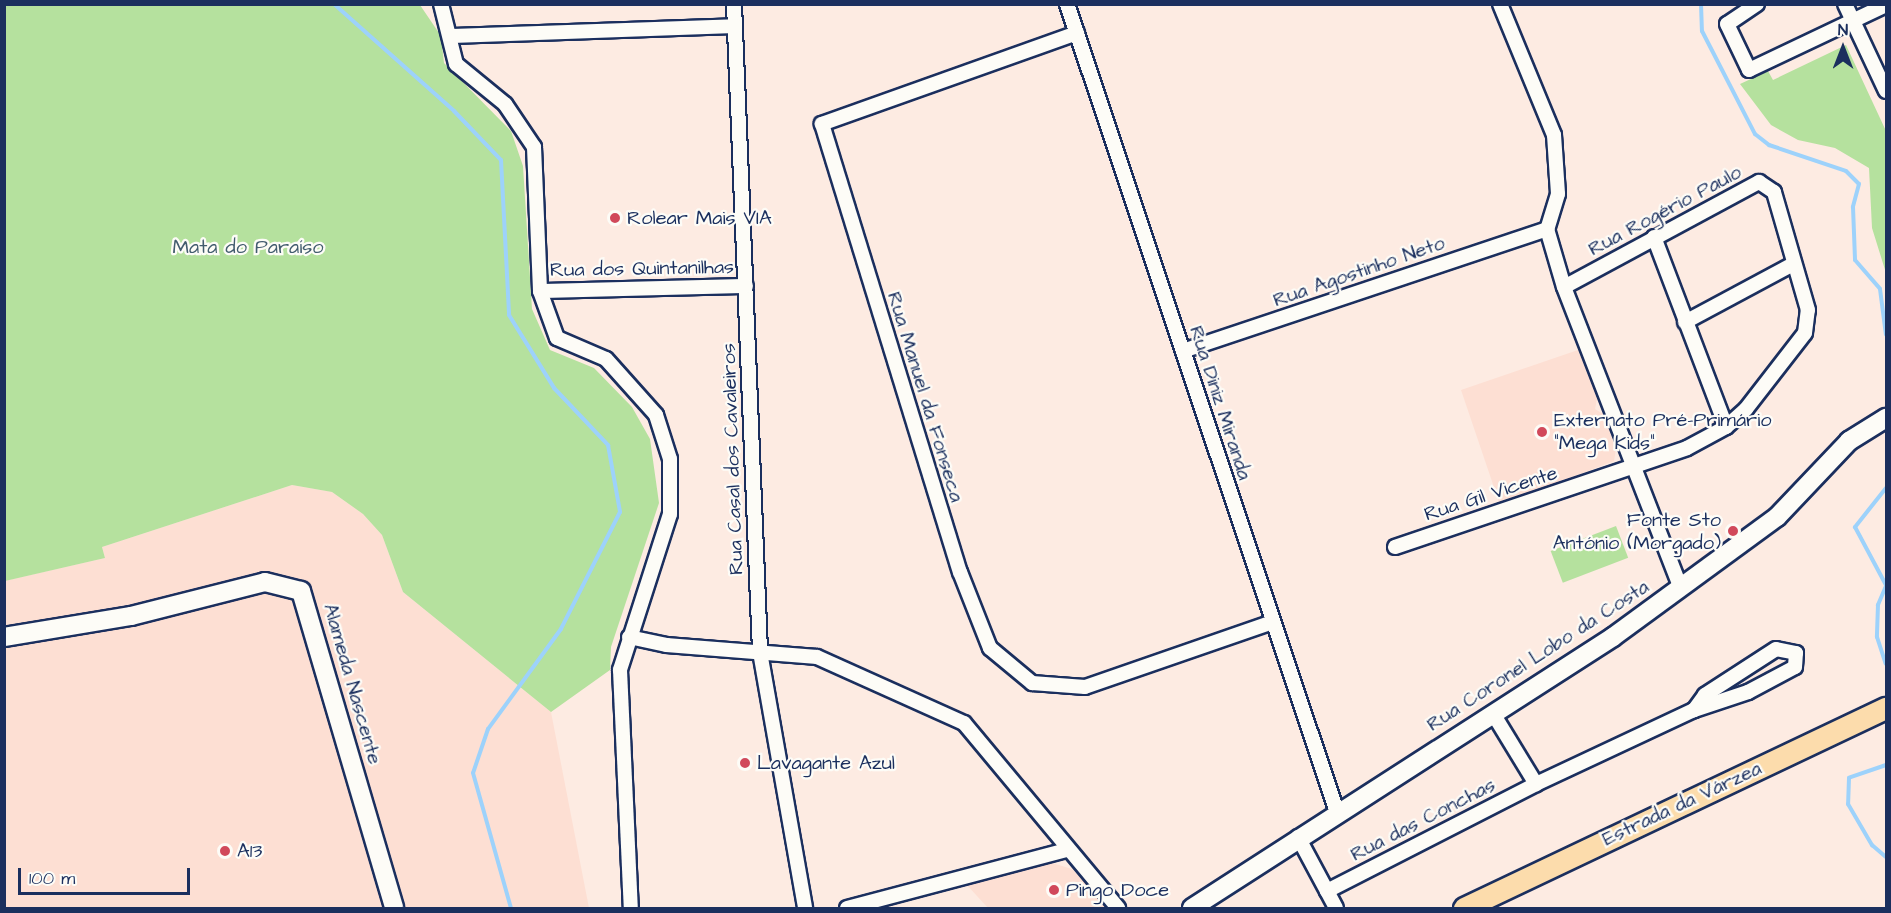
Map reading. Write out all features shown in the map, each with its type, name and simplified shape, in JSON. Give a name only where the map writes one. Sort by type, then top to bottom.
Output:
[{"type":"main road","name":"Estrada da Várzea","points":[[1455,909],[1471,904],[1887,708]]},
{"type":"street","points":[[441,4],[452,36],[456,64],[505,104],[534,147],[540,291],[557,338],[606,359],[656,415],[670,459],[670,514],[629,637],[620,690],[631,909]]},
{"type":"street","name":"Rua Casal dos Cavaleiros","points":[[734,4],[760,652],[805,909]]},
{"type":"street","name":"Rua Diniz Miranda","points":[[1067,4],[1183,351],[1270,623],[1337,812]]},
{"type":"street","points":[[1500,4],[1554,135],[1558,194],[1547,229],[1564,287],[1681,588]]},
{"type":"street","points":[[1757,4],[1727,24],[1749,70],[1887,5]]},
{"type":"street","points":[[1845,4],[1882,72],[1887,91]]},
{"type":"street","points":[[452,36],[735,26]]},
{"type":"street","name":"Rua Manuel da Fonseca","points":[[1077,33],[822,124],[960,572],[990,648],[1032,683],[1085,687],[1270,623]]},
{"type":"street","name":"Rua Rogério Paulo","points":[[1564,287],[1759,182],[1774,192],[1808,310],[1805,333],[1726,427],[1633,468]]},
{"type":"street","name":"Rua Agostinho Neto","points":[[1183,351],[1547,229]]},
{"type":"street","points":[[1654,237],[1726,427]]},
{"type":"street","points":[[1685,322],[1793,264]]},
{"type":"street","name":"Rua dos Quintanilhas","points":[[540,291],[746,286]]},
{"type":"street","name":"Rua Coronel Lobo da Costa","points":[[1193,908],[1298,837],[1494,715],[1681,588],[1777,517],[1849,441],[1882,419]]},
{"type":"street","name":"Rua Gil Vicente","points":[[1395,547],[1633,468]]},
{"type":"street","name":"Alameda Nascente","points":[[4,637],[131,616],[265,582],[301,591],[394,909]]},
{"type":"street","points":[[629,637],[817,657],[964,723],[1066,850],[1118,909]]},
{"type":"street","name":"Rua das Conchas","points":[[1328,891],[1536,784],[1694,710],[1748,692],[1795,667],[1796,653],[1790,647],[1776,649],[1705,695],[1694,710]]},
{"type":"street","points":[[1494,715],[1536,784]]},
{"type":"street","points":[[1298,837],[1336,909]]},
{"type":"street","points":[[847,909],[1066,850]]},
{"type":"shaded area","name":"Externato Pré-Primário \"Mega Kids\"","points":[[1578,350],[1597,399],[1595,409],[1603,414],[1616,449],[1614,461],[1500,505],[1461,390]]},
{"type":"shaded area","points":[[292,485],[332,492],[363,514],[382,535],[403,592],[551,712],[589,908],[5,908],[4,581],[105,558],[102,547]]},
{"type":"shaded area","points":[[1052,863],[1072,869],[1109,908],[988,908],[966,884]]},
{"type":"green space","name":"Mata do Paraíso","points":[[4,5],[420,5],[441,36],[444,63],[511,131],[523,166],[532,309],[550,350],[594,368],[632,407],[650,439],[659,503],[611,647],[610,670],[551,712],[403,592],[382,535],[363,514],[332,492],[292,485],[102,547],[105,558],[5,581]]},
{"type":"green space","points":[[1846,45],[1886,131],[1886,273],[1872,228],[1869,168],[1835,148],[1798,140],[1771,125],[1740,84],[1768,71],[1773,80]]},
{"type":"green space","points":[[1616,526],[1628,558],[1563,583],[1551,551]]},
{"type":"waterway","points":[[334,4],[454,111],[501,160],[509,315],[554,388],[608,445],[620,512],[561,629],[488,729],[473,773],[511,908]]},
{"type":"waterway","points":[[1701,4],[1702,31],[1755,134],[1769,145],[1846,171],[1859,184],[1853,207],[1855,260],[1880,289],[1886,335]]},
{"type":"waterway","points":[[1886,488],[1855,527],[1886,585]]},
{"type":"waterway","points":[[1886,586],[1878,605],[1877,637],[1886,664]]},
{"type":"waterway","points":[[1886,765],[1849,778],[1848,804],[1872,845],[1886,857]]},
{"type":"place","name":"Rolear Mais VIA","points":[[615,218]]},
{"type":"place","name":"Externato Pré-Primário \"Mega Kids\"","points":[[1542,432]]},
{"type":"place","name":"Fonte Sto António (Morgado)","points":[[1733,531]]},
{"type":"place","name":"Lavagante Azul","points":[[745,763]]},
{"type":"place","name":"A13","points":[[225,851]]},
{"type":"place","name":"Pingo Doce","points":[[1054,890]]}]
